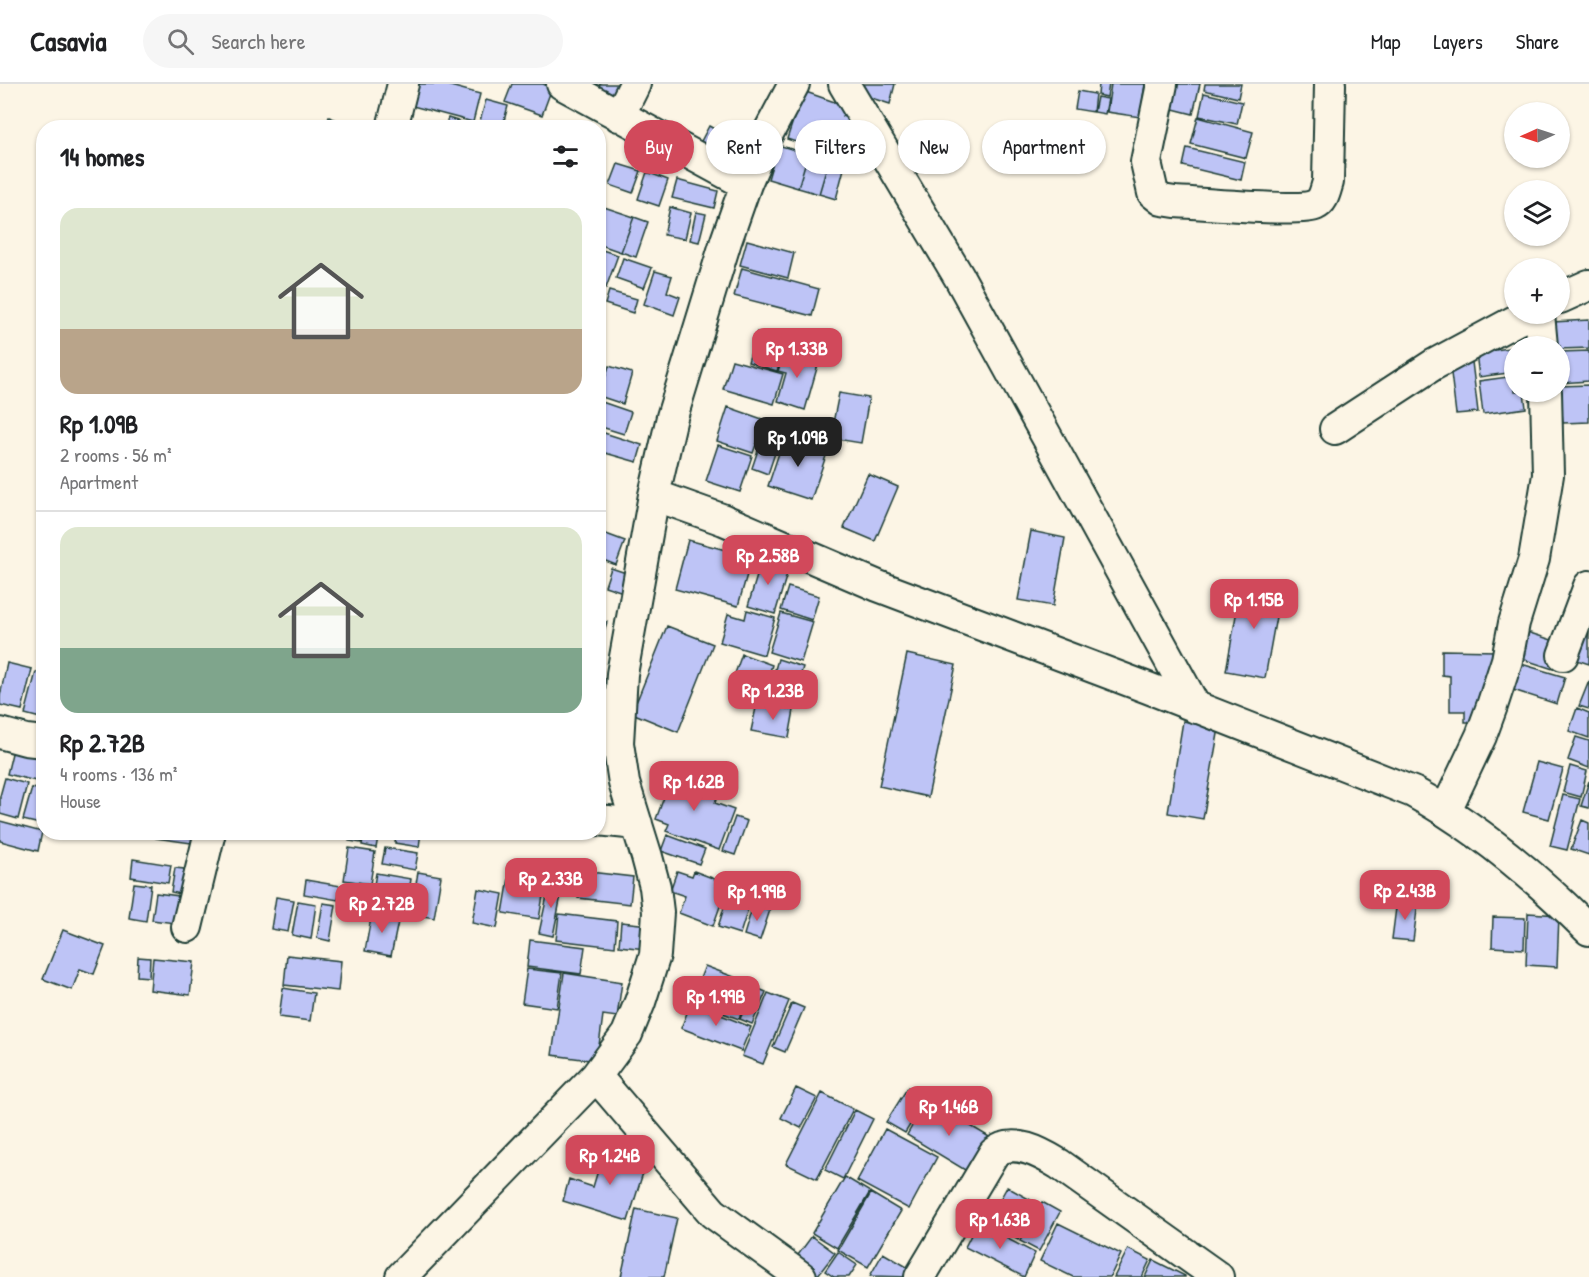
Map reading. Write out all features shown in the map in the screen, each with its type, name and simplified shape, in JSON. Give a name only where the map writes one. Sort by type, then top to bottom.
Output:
[{"type":"street","points":[[394,120],[403,84]]},
{"type":"street","points":[[562,84],[746,184]]},
{"type":"street","points":[[619,116],[635,84]]},
{"type":"street","points":[[401,1277],[596,1076],[627,1034],[655,955],[658,933],[657,904],[650,867],[624,783],[618,743],[621,674],[654,495],[672,417],[726,241],[746,184],[766,137],[794,84]]},
{"type":"street","points":[[844,84],[959,277],[1196,708]]},
{"type":"street","points":[[1162,84],[1146,162],[1153,193],[1162,200],[1175,202],[1294,207],[1314,206],[1324,197],[1328,182],[1330,84]]},
{"type":"street","points":[[1570,294],[1589,285]]},
{"type":"street","points":[[1335,429],[1432,365],[1509,324]]},
{"type":"street","points":[[1446,810],[1481,736],[1492,706],[1507,660],[1514,623],[1534,558],[1548,475],[1546,402]]},
{"type":"street","points":[[654,495],[724,520],[878,586],[1137,683],[1413,792],[1446,810],[1496,845],[1589,930]]},
{"type":"street","points":[[1563,655],[1589,586]]},
{"type":"street","points":[[0,733],[36,741]]},
{"type":"street","points":[[606,821],[637,824]]},
{"type":"street","points":[[187,927],[208,840]]},
{"type":"street","points":[[596,1076],[713,1213],[801,1277]]},
{"type":"street","points":[[920,1277],[992,1157],[1000,1148],[1011,1147],[1034,1151],[1059,1164],[1218,1277]]},
{"type":"building","points":[[410,84],[443,84],[480,94],[474,120],[465,120],[405,104]]},
{"type":"building","points":[[512,84],[543,84],[552,88],[542,115],[505,102]]},
{"type":"building","points":[[600,84],[624,84],[617,98],[598,88]]},
{"type":"building","points":[[862,84],[895,84],[890,104],[859,94]]},
{"type":"building","points":[[1099,84],[1109,84],[1107,97],[1098,95]]},
{"type":"building","points":[[1111,84],[1145,84],[1140,117],[1107,112]]},
{"type":"building","points":[[1171,84],[1200,84],[1193,114],[1165,107]]},
{"type":"building","points":[[1205,84],[1241,84],[1238,98],[1204,90]]},
{"type":"building","points":[[803,91],[846,106],[842,116],[849,120],[795,120],[795,142],[787,139]]},
{"type":"building","points":[[1078,91],[1095,94],[1093,112],[1075,109]]},
{"type":"building","points":[[1204,93],[1242,102],[1237,124],[1199,116]]},
{"type":"building","points":[[1097,97],[1108,99],[1105,114],[1094,112]]},
{"type":"building","points":[[486,100],[508,106],[504,120],[480,120]]},
{"type":"building","points":[[1198,117],[1253,132],[1246,158],[1191,144]]},
{"type":"building","points":[[706,132],[706,152],[698,147]]},
{"type":"building","points":[[783,146],[795,150],[795,174],[802,174],[798,188],[768,179],[769,174],[783,174]]},
{"type":"building","points":[[1187,148],[1245,162],[1241,180],[1183,166]]},
{"type":"building","points":[[618,164],[624,166],[624,174],[640,174],[633,193],[610,185]]},
{"type":"building","points":[[646,174],[668,180],[659,206],[638,199]]},
{"type":"building","points":[[802,174],[825,174],[819,194],[798,188]]},
{"type":"building","points":[[825,174],[843,174],[836,199],[819,194]]},
{"type":"building","points":[[677,180],[718,191],[714,208],[672,198]]},
{"type":"building","points":[[670,207],[691,213],[685,239],[664,235]]},
{"type":"building","points":[[606,208],[634,217],[621,252],[606,247]]},
{"type":"building","points":[[696,212],[706,214],[699,242],[690,240]]},
{"type":"building","points":[[634,217],[648,222],[636,257],[621,252]]},
{"type":"building","points":[[747,240],[794,253],[788,278],[740,265]]},
{"type":"building","points":[[606,251],[618,255],[606,288]]},
{"type":"building","points":[[623,258],[652,268],[644,288],[616,278]]},
{"type":"building","points":[[742,268],[819,289],[812,316],[734,296]]},
{"type":"building","points":[[655,271],[672,276],[667,292],[680,297],[674,315],[644,304]]},
{"type":"building","points":[[609,291],[637,299],[633,313],[606,304]]},
{"type":"building","points":[[1589,320],[1589,348],[1570,349],[1570,336],[1553,336],[1552,324],[1570,324],[1570,321]]},
{"type":"building","points":[[757,332],[786,340],[777,371],[748,362]]},
{"type":"building","points":[[1504,349],[1504,374],[1479,377],[1476,353]]},
{"type":"building","points":[[785,351],[819,361],[805,410],[778,401],[786,373],[778,371]]},
{"type":"building","points":[[1589,351],[1589,381],[1570,382],[1570,352]]},
{"type":"building","points":[[732,360],[783,374],[774,404],[723,389]]},
{"type":"building","points":[[1472,362],[1478,412],[1456,414],[1450,365]]},
{"type":"building","points":[[609,366],[632,373],[623,404],[606,398],[606,375]]},
{"type":"building","points":[[1504,378],[1504,402],[1525,402],[1526,408],[1483,414],[1479,381]]},
{"type":"building","points":[[1589,385],[1589,422],[1563,423],[1562,412],[1553,413],[1556,402],[1570,402],[1570,386]]},
{"type":"building","points":[[839,393],[869,398],[861,443],[830,438]]},
{"type":"building","points":[[606,403],[631,412],[624,434],[606,428]]},
{"type":"building","points":[[728,407],[765,420],[753,453],[717,441]]},
{"type":"building","points":[[768,420],[784,426],[768,474],[752,468]]},
{"type":"building","points":[[606,434],[642,445],[637,462],[606,453]]},
{"type":"building","points":[[785,435],[828,450],[811,500],[768,486]]},
{"type":"building","points":[[718,445],[752,456],[740,492],[706,481]]},
{"type":"building","points":[[868,474],[898,487],[875,541],[844,528]]},
{"type":"building","points":[[1031,531],[1065,538],[1053,606],[1018,600]]},
{"type":"building","points":[[606,534],[625,541],[616,565],[606,561]]},
{"type":"building","points":[[688,540],[752,557],[738,606],[675,589]]},
{"type":"building","points":[[762,559],[789,567],[775,614],[748,606]]},
{"type":"building","points":[[611,568],[635,576],[629,594],[606,586]]},
{"type":"building","points":[[1242,582],[1281,589],[1265,678],[1226,671]]},
{"type":"building","points":[[788,587],[819,596],[812,620],[781,610]]},
{"type":"building","points":[[1589,594],[1589,664],[1568,657]]},
{"type":"building","points":[[747,610],[775,618],[764,655],[720,642],[728,614],[745,619]]},
{"type":"building","points":[[781,613],[813,622],[801,662],[769,652]]},
{"type":"building","points":[[667,626],[713,644],[678,732],[632,713]]},
{"type":"building","points":[[1524,631],[1561,643],[1553,669],[1516,657]]},
{"type":"building","points":[[1442,650],[1497,651],[1480,722],[1465,722],[1465,711],[1450,711],[1450,676],[1442,675]]},
{"type":"building","points":[[742,654],[772,665],[764,690],[733,679]]},
{"type":"building","points":[[907,654],[956,665],[928,797],[879,786]]},
{"type":"building","points":[[778,659],[803,667],[791,706],[767,698]]},
{"type":"building","points":[[7,663],[32,669],[22,710],[0,705]]},
{"type":"building","points":[[1518,663],[1565,677],[1557,704],[1510,689]]},
{"type":"building","points":[[36,672],[36,717],[25,714]]},
{"type":"building","points":[[1589,681],[1589,709],[1579,706]]},
{"type":"building","points":[[757,703],[794,710],[789,738],[751,731]]},
{"type":"building","points":[[1577,708],[1589,713],[1589,738],[1569,731]]},
{"type":"building","points":[[1183,721],[1219,728],[1203,819],[1168,813]]},
{"type":"building","points":[[606,722],[609,723],[606,741]]},
{"type":"building","points":[[1576,737],[1589,741],[1589,768],[1568,760]]},
{"type":"building","points":[[14,745],[36,751],[36,781],[7,774]]},
{"type":"building","points":[[1537,762],[1563,769],[1549,819],[1523,812]]},
{"type":"building","points":[[1570,766],[1587,771],[1581,797],[1563,792]]},
{"type":"building","points":[[674,770],[686,774],[685,779],[719,791],[715,803],[734,810],[719,850],[666,831],[669,824],[656,819]]},
{"type":"building","points":[[5,778],[27,784],[18,819],[0,814],[0,796]]},
{"type":"building","points":[[1589,781],[1589,808],[1581,806]]},
{"type":"building","points":[[32,788],[36,789],[36,823],[23,820]]},
{"type":"building","points":[[1563,795],[1580,799],[1567,850],[1550,846]]},
{"type":"building","points":[[735,817],[747,821],[735,855],[723,851]]},
{"type":"building","points":[[1582,820],[1589,823],[1589,855],[1571,849]]},
{"type":"building","points":[[0,821],[36,830],[36,840],[40,840],[38,851],[0,841]]},
{"type":"building","points":[[667,835],[705,849],[699,864],[661,851]]},
{"type":"building","points":[[170,840],[192,840],[191,843]]},
{"type":"building","points":[[349,840],[362,840],[361,843]]},
{"type":"building","points":[[363,840],[378,840],[376,848],[362,845]]},
{"type":"building","points":[[395,840],[420,840],[419,847],[395,843]]},
{"type":"building","points":[[349,848],[375,852],[370,884],[344,880]]},
{"type":"building","points":[[385,848],[418,853],[415,870],[382,864]]},
{"type":"building","points":[[133,859],[171,865],[168,883],[131,877]]},
{"type":"building","points":[[512,861],[548,867],[539,919],[503,913]]},
{"type":"building","points":[[175,868],[184,869],[181,894],[171,892]]},
{"type":"building","points":[[581,871],[633,877],[630,904],[578,898]]},
{"type":"building","points":[[677,871],[692,876],[694,871],[728,884],[713,926],[679,913],[685,896],[670,891]]},
{"type":"building","points":[[418,872],[441,876],[434,918],[411,914]]},
{"type":"building","points":[[376,873],[411,879],[409,891],[374,885]]},
{"type":"building","points":[[306,880],[341,886],[338,900],[304,894]]},
{"type":"building","points":[[550,882],[563,885],[553,936],[539,933]]},
{"type":"building","points":[[732,882],[754,890],[740,934],[718,927]]},
{"type":"building","points":[[134,883],[151,885],[146,921],[129,918]]},
{"type":"building","points":[[478,889],[503,894],[497,928],[472,923]]},
{"type":"building","points":[[156,893],[179,896],[175,923],[152,920]]},
{"type":"building","points":[[276,897],[294,900],[288,932],[271,929]]},
{"type":"building","points":[[1397,900],[1418,902],[1413,941],[1392,939]]},
{"type":"building","points":[[298,901],[316,904],[311,939],[292,935]]},
{"type":"building","points":[[323,903],[336,905],[330,941],[317,938]]},
{"type":"building","points":[[753,905],[770,910],[760,940],[744,935]]},
{"type":"building","points":[[372,912],[399,917],[391,956],[365,951]]},
{"type":"building","points":[[1528,913],[1559,915],[1557,967],[1526,965]]},
{"type":"building","points":[[559,914],[617,921],[615,947],[556,940]]},
{"type":"building","points":[[1493,917],[1525,918],[1524,949],[1492,947]]},
{"type":"building","points":[[621,922],[649,925],[646,949],[619,946]]},
{"type":"building","points":[[63,930],[105,946],[94,974],[80,969],[72,990],[43,979]]},
{"type":"building","points":[[530,940],[585,947],[581,974],[527,967]]},
{"type":"building","points":[[287,955],[341,961],[338,991],[284,985]]},
{"type":"building","points":[[138,957],[150,958],[149,977],[137,976]]},
{"type":"building","points":[[153,958],[194,962],[190,995],[150,990]]},
{"type":"building","points":[[705,966],[734,977],[720,1013],[691,1001]]},
{"type":"building","points":[[527,969],[562,973],[557,1008],[522,1003]]},
{"type":"building","points":[[564,973],[622,982],[617,1017],[603,1015],[597,1061],[552,1055]]},
{"type":"building","points":[[736,979],[752,985],[739,1019],[723,1013]]},
{"type":"building","points":[[754,987],[766,992],[752,1024],[740,1019]]},
{"type":"building","points":[[283,988],[314,993],[310,1021],[279,1017]]},
{"type":"building","points":[[768,993],[789,1001],[763,1064],[742,1056]]},
{"type":"building","points":[[691,1003],[751,1027],[741,1051],[681,1028]]},
{"type":"building","points":[[792,1003],[804,1008],[785,1052],[773,1047]]},
{"type":"building","points":[[908,1087],[926,1099],[905,1133],[886,1122]]},
{"type":"building","points":[[796,1088],[817,1098],[801,1128],[781,1118]]},
{"type":"building","points":[[822,1093],[853,1109],[817,1179],[786,1164]]},
{"type":"building","points":[[927,1100],[991,1138],[970,1173],[907,1135]]},
{"type":"building","points":[[855,1110],[873,1119],[843,1179],[825,1170]]},
{"type":"building","points":[[885,1129],[937,1157],[909,1209],[857,1181]]},
{"type":"building","points":[[605,1147],[647,1160],[628,1221],[563,1201],[569,1179],[593,1187]]},
{"type":"building","points":[[845,1177],[870,1192],[837,1248],[812,1233]]},
{"type":"building","points":[[1007,1187],[1038,1204],[1018,1240],[987,1223]]},
{"type":"building","points":[[871,1193],[901,1211],[868,1267],[838,1250]]},
{"type":"building","points":[[1042,1202],[1060,1212],[1039,1251],[1020,1241]]},
{"type":"building","points":[[636,1209],[677,1218],[664,1277],[621,1277]]},
{"type":"building","points":[[977,1223],[1035,1253],[1024,1277],[965,1247]]},
{"type":"building","points":[[1058,1223],[1121,1254],[1110,1277],[1073,1277],[1040,1261]]},
{"type":"building","points":[[812,1236],[835,1253],[818,1275],[795,1259]]},
{"type":"building","points":[[1128,1249],[1150,1260],[1142,1277],[1114,1277]]},
{"type":"building","points":[[838,1252],[857,1265],[849,1277],[834,1277],[825,1271]]},
{"type":"building","points":[[883,1253],[914,1271],[911,1277],[870,1276]]},
{"type":"building","points":[[1153,1260],[1185,1276],[1185,1277],[1145,1277]]}]
